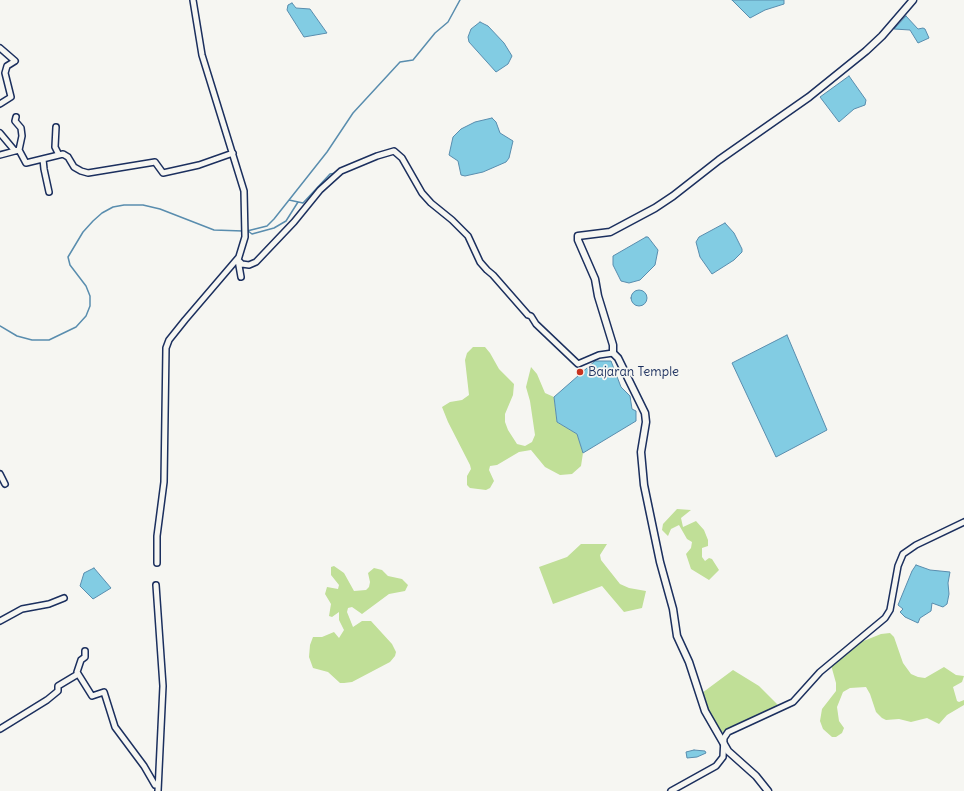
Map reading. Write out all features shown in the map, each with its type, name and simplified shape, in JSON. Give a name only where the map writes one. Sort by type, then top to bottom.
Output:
[{"type":"street","points":[[157,563],[157,536],[164,482],[166,348],[176,331],[238,259],[245,237],[244,191],[202,55],[193,0]]},
{"type":"street","points":[[768,791],[756,776],[732,756],[705,711],[689,662],[677,636],[673,609],[660,562],[644,485],[641,452],[646,422],[645,414],[618,358],[613,353],[613,345],[598,296],[595,279],[578,240],[578,236],[610,232],[655,208],[673,196],[719,160],[809,96],[866,51],[882,36],[913,0]]},
{"type":"street","points":[[0,48],[15,61],[7,66],[5,73],[10,97],[0,104]]},
{"type":"street","points":[[16,117],[15,121],[21,128],[22,136],[17,150]]},
{"type":"street","points":[[56,127],[55,147],[59,156]]},
{"type":"street","points":[[0,134],[17,150],[26,163],[59,156],[62,154],[68,157],[74,167],[88,173],[155,162],[163,173],[199,165],[233,153]]},
{"type":"street","points":[[0,155],[17,150]]},
{"type":"street","points":[[238,259],[242,264],[248,265],[256,262],[294,222],[320,190],[341,171],[377,156],[394,151],[402,158],[422,193],[468,236],[480,262],[528,315],[531,316],[536,324],[578,364],[599,355],[613,353]]},
{"type":"street","points":[[44,159],[44,169],[49,192]]},
{"type":"street","points":[[238,259],[241,277]]},
{"type":"street","points":[[0,474],[5,484]]},
{"type":"street","points":[[671,791],[716,766],[723,757],[725,735],[735,728],[792,702],[820,672],[885,618],[890,610],[898,566],[903,554],[916,545],[964,522]]},
{"type":"street","points":[[156,585],[163,686],[158,791]]},
{"type":"street","points":[[0,621],[22,609],[49,604],[64,598]]},
{"type":"street","points":[[85,651],[85,657],[81,660],[78,674],[92,696],[104,692],[115,727],[144,766],[155,785]]},
{"type":"street","points":[[0,729],[47,700],[58,691],[58,686],[78,674]]},
{"type":"green space","points":[[473,347],[485,347],[499,369],[514,384],[513,395],[505,414],[505,422],[517,444],[525,446],[532,442],[535,435],[530,401],[526,387],[531,367],[537,374],[545,393],[554,397],[557,422],[577,434],[583,453],[581,466],[572,474],[560,475],[545,467],[531,450],[519,452],[497,465],[490,466],[489,470],[494,481],[490,488],[486,490],[470,488],[467,485],[467,476],[471,469],[470,465],[442,407],[450,402],[462,400],[469,395],[465,360],[467,353]]},
{"type":"green space","points":[[677,509],[691,510],[681,518],[683,527],[696,521],[704,530],[708,540],[708,546],[702,548],[702,557],[705,561],[709,558],[712,559],[719,570],[709,580],[691,569],[686,554],[691,548],[692,542],[687,539],[679,525],[671,529],[668,536],[662,530],[663,524]]},
{"type":"green space","points":[[581,544],[607,544],[600,555],[601,560],[620,584],[629,588],[646,591],[642,608],[624,612],[602,586],[553,604],[539,567],[567,557]]},
{"type":"green space","points":[[334,566],[344,573],[354,591],[366,590],[369,587],[370,582],[368,573],[374,568],[382,570],[388,576],[402,579],[408,585],[405,591],[389,594],[362,614],[352,607],[348,608],[347,612],[353,627],[362,621],[371,621],[392,644],[396,652],[395,656],[390,662],[352,682],[344,683],[340,683],[328,672],[313,668],[309,657],[310,645],[313,637],[322,637],[334,632],[339,638],[344,630],[339,620],[339,612],[332,617],[329,616],[331,604],[325,594],[327,587],[338,589],[339,585],[331,575],[331,567]]},
{"type":"green space","points":[[890,633],[894,637],[903,663],[911,674],[925,678],[944,667],[956,675],[964,676],[962,682],[953,687],[957,701],[959,702],[964,700],[964,705],[947,715],[939,724],[927,718],[911,722],[899,719],[886,720],[876,712],[866,687],[850,688],[843,692],[837,707],[839,721],[844,728],[842,733],[836,737],[832,737],[823,729],[820,721],[822,709],[836,691],[836,683],[831,665],[861,642],[881,634]]},
{"type":"green space","points":[[733,670],[759,686],[780,707],[770,709],[739,723],[724,733],[715,726],[708,712],[702,693]]},
{"type":"water","points":[[732,0],[784,0],[784,4],[765,10],[750,18]]},
{"type":"water","points":[[292,3],[296,8],[310,9],[327,33],[304,37],[287,10],[288,5]]},
{"type":"water","points":[[906,16],[918,29],[925,29],[929,38],[918,43],[910,30],[894,29]]},
{"type":"water","points":[[480,22],[488,26],[504,43],[512,56],[508,64],[496,72],[469,42],[468,37],[471,29]]},
{"type":"water","points":[[849,76],[866,100],[865,105],[854,109],[839,122],[820,97]]},
{"type":"water","points":[[492,118],[496,122],[500,133],[513,141],[509,158],[506,162],[483,172],[465,176],[461,175],[458,161],[449,155],[453,137],[461,129],[475,122]]},
{"type":"water","points":[[725,223],[734,233],[742,252],[734,260],[712,274],[700,257],[696,242],[699,237]]},
{"type":"water","points":[[648,237],[658,250],[655,265],[640,280],[629,283],[621,281],[613,265],[613,256]]},
{"type":"water","points":[[636,290],[642,290],[647,295],[645,304],[642,306],[636,306],[631,301],[631,295]]},
{"type":"water","points":[[787,335],[827,430],[776,457],[732,363]]},
{"type":"water","points":[[595,361],[611,361],[621,387],[630,396],[632,409],[636,411],[636,421],[583,453],[577,434],[557,422],[554,397]]},
{"type":"water","points":[[916,565],[930,570],[950,572],[947,604],[943,607],[932,603],[931,611],[920,618],[918,623],[905,617],[900,612],[903,609],[898,605]]},
{"type":"water","points":[[94,568],[111,588],[93,599],[80,586],[84,573]]},
{"type":"water","points":[[694,750],[705,751],[706,753],[697,757],[687,758],[686,752]]},
{"type":"waterway","points":[[247,231],[267,226],[274,219],[327,152],[353,113],[400,62],[413,60],[435,33],[448,22],[460,0]]},
{"type":"waterway","points":[[289,200],[303,203],[330,174],[336,173]]},
{"type":"waterway","points":[[248,231],[252,234],[274,228],[286,221],[298,202]]},
{"type":"waterway","points":[[0,326],[17,336],[32,340],[49,340],[76,327],[86,316],[90,306],[90,296],[86,286],[70,265],[68,257],[83,232],[102,213],[113,207],[124,205],[143,205],[160,209],[214,230],[243,231]]},
{"type":"place","name":"Bajaran Temple","points":[[580,372]]}]
